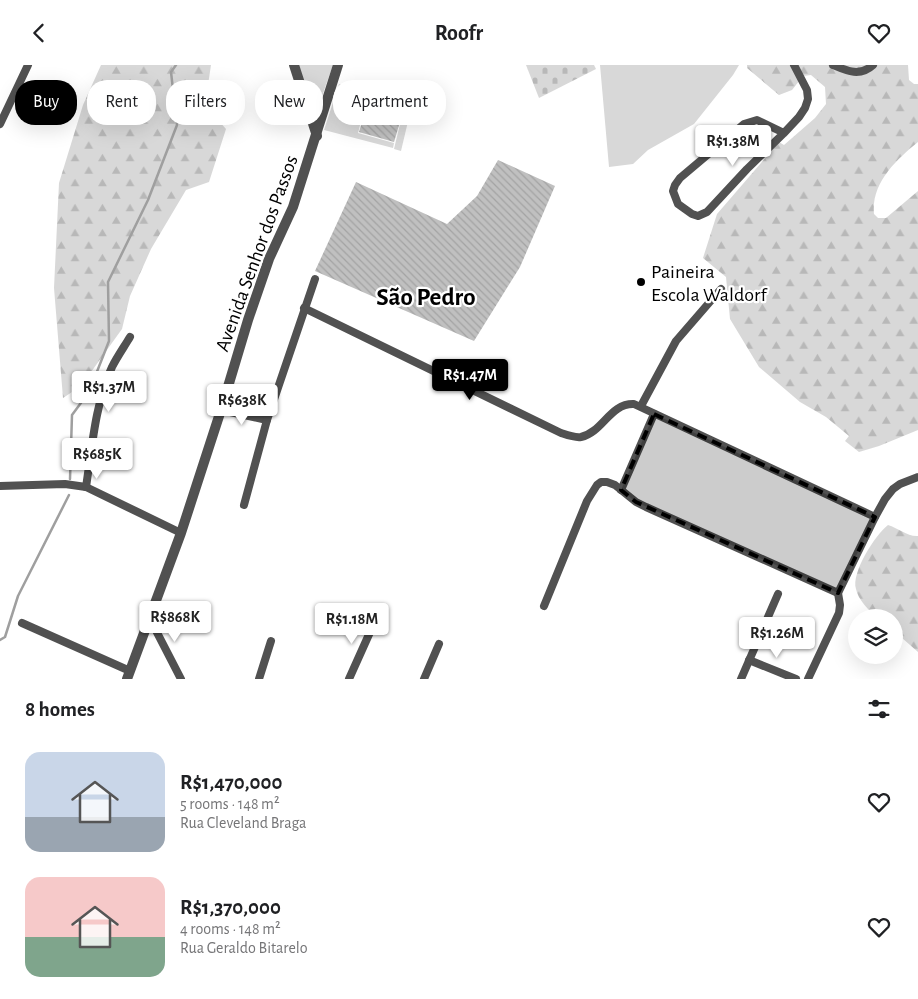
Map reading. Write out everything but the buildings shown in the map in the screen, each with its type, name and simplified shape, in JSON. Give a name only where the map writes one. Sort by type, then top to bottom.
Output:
[{"type":"street","points":[[0,124],[28,65]]},
{"type":"street","points":[[294,65],[317,136]]},
{"type":"street","name":"Avenida Senhor dos Passos","points":[[128,675],[181,533],[248,320],[269,259],[293,207],[338,65]]},
{"type":"street","points":[[784,133],[757,120],[744,124],[680,178],[673,191],[678,204],[692,214],[703,215],[747,169],[784,133],[799,117],[808,99],[807,90],[794,65]]},
{"type":"street","points":[[832,65],[856,73],[864,72],[873,65]]},
{"type":"street","points":[[244,505],[267,420],[315,279]]},
{"type":"street","points":[[641,406],[676,341],[721,289]]},
{"type":"street","points":[[304,308],[536,421],[571,436],[580,437],[589,433],[611,413],[626,404],[641,406],[654,414],[875,517]]},
{"type":"street","points":[[86,487],[98,409],[112,367],[130,337]]},
{"type":"street","points":[[221,410],[267,420]]},
{"type":"street","points":[[621,490],[654,414]]},
{"type":"street","points":[[808,679],[839,613],[838,593],[875,517],[893,489],[900,483],[918,477]]},
{"type":"street","points":[[544,606],[592,491],[601,483],[615,485],[636,502],[646,507],[838,593]]},
{"type":"street","points":[[0,486],[65,484],[86,487],[181,533]]},
{"type":"street","points":[[741,679],[778,594]]},
{"type":"street","points":[[149,617],[182,679]]},
{"type":"street","points":[[349,679],[375,621]]},
{"type":"street","points":[[22,623],[128,675]]},
{"type":"street","points":[[259,679],[271,641]]},
{"type":"street","points":[[424,679],[439,644]]},
{"type":"street","points":[[750,660],[796,679]]},
{"type":"highlighted area","points":[[654,414],[875,517],[838,593],[636,502],[621,490]]},
{"type":"green space","points":[[101,65],[211,65],[209,80],[166,80],[166,125],[222,125],[226,129],[209,182],[186,190],[151,249],[130,296],[122,329],[81,386],[63,398],[54,288],[59,183],[83,105],[87,96],[87,125],[156,125],[156,80],[94,80]]},
{"type":"green space","points":[[297,65],[333,65],[323,93],[323,80],[302,80]]},
{"type":"green space","points":[[526,65],[594,65],[596,69],[539,98]]},
{"type":"green space","points":[[600,65],[739,65],[694,124],[648,150],[633,164],[609,167]]},
{"type":"green space","points":[[747,65],[908,65],[909,80],[914,84],[918,84],[918,142],[901,156],[881,182],[874,203],[874,214],[878,218],[886,218],[918,191],[918,430],[879,446],[859,452],[845,441],[849,436],[826,417],[800,402],[759,367],[730,319],[726,277],[703,258],[717,214],[779,142],[784,145],[815,118],[826,104],[825,87],[811,75],[803,76],[792,90],[779,95],[747,68]]},
{"type":"green space","points":[[333,102],[333,125],[360,125],[358,133],[394,143],[393,148],[324,130]]},
{"type":"green space","points":[[400,125],[407,125],[401,151],[394,149]]},
{"type":"green space","points":[[888,525],[910,535],[918,536],[918,652],[903,639],[903,609],[868,609],[857,593],[855,582],[860,564],[871,545]]},
{"type":"waterway","points":[[70,479],[72,415],[89,392],[109,341],[108,282],[148,200],[177,125],[171,72],[176,65]]},
{"type":"waterway","points":[[0,640],[5,637],[18,596],[69,495]]},
{"type":"place","name":"Paineira Escola Waldorf","points":[[641,282]]},
{"type":"district","name":"São Pedro","points":[[426,296]]}]
